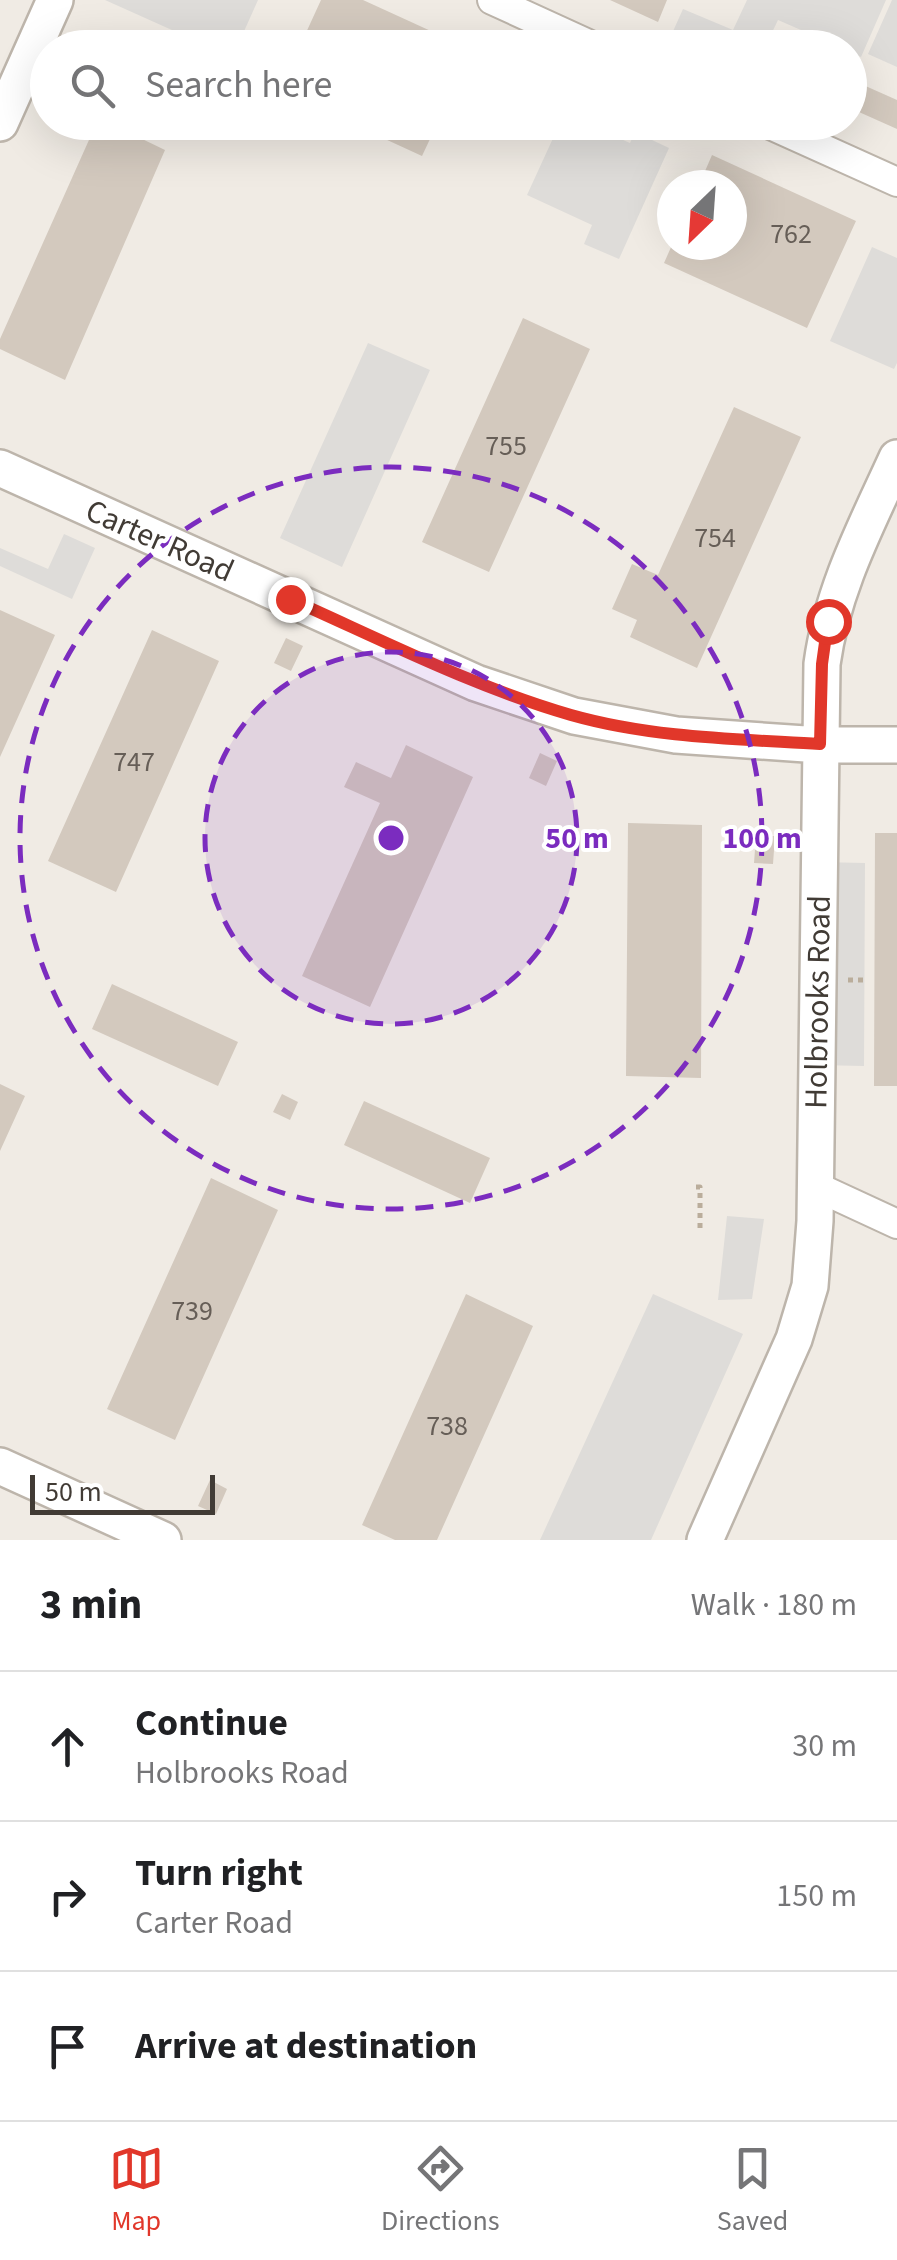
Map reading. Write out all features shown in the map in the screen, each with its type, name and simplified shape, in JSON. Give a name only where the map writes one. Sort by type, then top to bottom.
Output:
[{"type":"street","points":[[42,30],[56,0]]},
{"type":"street","points":[[492,0],[558,30]]},
{"type":"street","points":[[0,123],[30,57]]},
{"type":"street","points":[[804,140],[897,182]]},
{"type":"street","name":"Holbrooks Road","points":[[705,1540],[794,1339],[810,1286],[815,1186],[822,664],[828,621],[842,578],[897,458]]},
{"type":"street","name":"Carter Road","points":[[0,468],[488,687],[574,716],[676,734],[897,745]]},
{"type":"street","points":[[815,1186],[897,1224]]},
{"type":"street","points":[[0,1466],[163,1540]]},
{"type":"path","points":[[696,1187],[700,1187],[700,1230]]},
{"type":"shaded area","points":[[105,0],[258,0],[245,30],[172,30]]},
{"type":"shaded area","points":[[747,0],[886,0],[867,43],[867,30],[801,30],[778,20],[773,30],[733,30]]},
{"type":"shaded area","points":[[892,0],[897,0],[897,67],[868,54]]},
{"type":"shaded area","points":[[683,9],[733,30],[674,30]]},
{"type":"shaded area","points":[[552,140],[652,140],[669,148],[619,259],[584,244],[592,225],[527,195]]},
{"type":"shaded area","points":[[872,247],[897,258],[894,369],[830,341]]},
{"type":"shaded area","points":[[368,343],[430,370],[342,567],[280,538]]},
{"type":"shaded area","points":[[64,534],[95,548],[72,599],[0,566],[0,548],[48,569]]},
{"type":"shaded area","points":[[819,862],[865,863],[864,1066],[817,1065]]},
{"type":"shaded area","points":[[727,1216],[764,1219],[752,1299],[718,1300]]},
{"type":"shaded area","points":[[653,1294],[743,1334],[651,1540],[540,1540]]},
{"type":"building","points":[[321,0],[363,0],[429,30],[307,30]]},
{"type":"building","points":[[610,0],[667,0],[658,22]]},
{"type":"building","points":[[867,87],[897,100],[897,129],[867,116]]},
{"type":"building","points":[[89,140],[144,140],[165,150],[65,380],[0,349],[0,339]]},
{"type":"building","points":[[387,140],[430,140],[422,156]]},
{"type":"building","points":[[712,155],[745,170],[706,170]]},
{"type":"building","points":[[747,171],[856,221],[807,328],[664,263],[747,260]]},
{"type":"building","points":[[523,318],[590,349],[489,572],[422,542]]},
{"type":"building","points":[[734,407],[801,437],[697,668],[630,637],[637,620],[612,609],[632,564],[658,575]]},
{"type":"building","points":[[0,610],[55,635],[0,757]]},
{"type":"building","points":[[152,630],[219,661],[116,892],[48,861]]},
{"type":"building","points":[[286,638],[303,646],[291,671],[274,663]]},
{"type":"building","points":[[406,745],[473,777],[370,1007],[302,976],[380,803],[344,787],[356,762],[391,778]]},
{"type":"building","points":[[540,753],[557,761],[546,786],[529,778]]},
{"type":"building","points":[[628,823],[702,825],[701,1078],[626,1076]]},
{"type":"building","points":[[875,833],[897,833],[897,1086],[874,1086]]},
{"type":"building","points":[[756,836],[775,836],[773,864],[754,863]]},
{"type":"building","points":[[112,984],[238,1042],[218,1086],[92,1029]]},
{"type":"building","points":[[0,1084],[25,1096],[0,1151]]},
{"type":"building","points":[[282,1094],[298,1102],[290,1120],[273,1112]]},
{"type":"building","points":[[364,1101],[490,1158],[470,1203],[344,1145]]},
{"type":"building","points":[[211,1178],[278,1210],[175,1440],[107,1409]]},
{"type":"building","points":[[466,1294],[533,1326],[437,1540],[395,1540],[362,1525]]},
{"type":"building","points":[[210,1480],[227,1489],[216,1514],[198,1506]]},
{"type":"route","points":[[290,599],[476,683],[574,716],[676,734],[820,744],[822,664],[828,621]]}]
